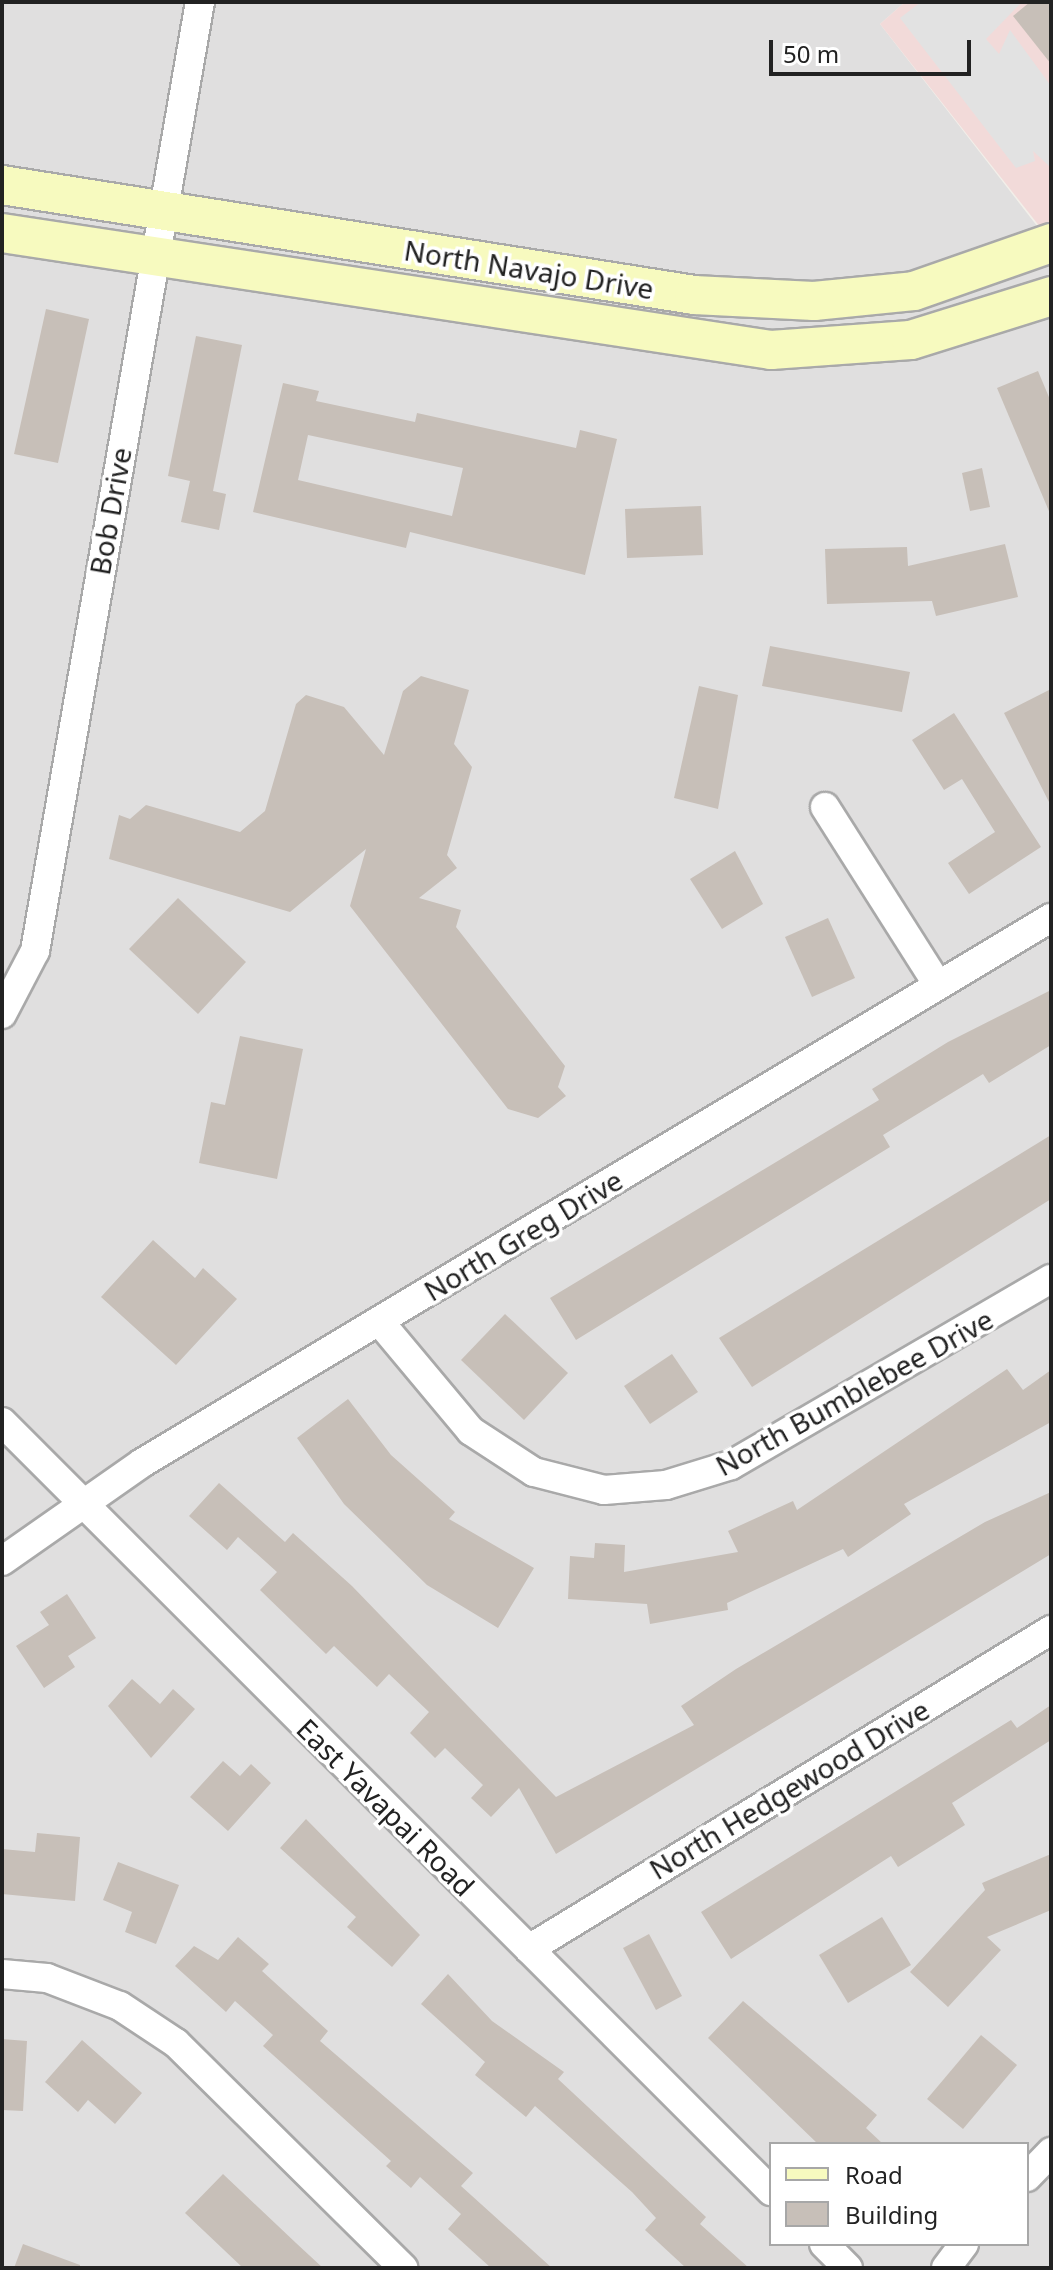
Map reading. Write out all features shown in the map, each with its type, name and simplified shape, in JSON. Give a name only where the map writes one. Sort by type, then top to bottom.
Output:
[{"type":"street","name":"Bob Drive","points":[[2,1014],[35,951],[161,210],[200,2]]},
{"type":"street","name":"North Navajo Drive","points":[[2,185],[636,286],[814,301],[914,291],[1051,243]]},
{"type":"street","name":"North Navajo Drive","points":[[2,233],[628,332],[771,350],[832,349],[911,340],[1051,296]]},
{"type":"street","points":[[628,332],[636,286]]},
{"type":"street","points":[[825,807],[938,985]]},
{"type":"street","name":"North Greg Drive","points":[[2,1561],[83,1503],[379,1321],[1051,918]]},
{"type":"street","name":"North Bumblebee Drive","points":[[379,1321],[471,1431],[534,1472],[604,1490],[666,1485],[731,1465],[1051,1279]]},
{"type":"street","name":"East Yavapai Road","points":[[2,1422],[769,2189]]},
{"type":"street","name":"North Hedgewood Drive","points":[[529,1949],[1051,1630]]},
{"type":"street","points":[[2,1974],[47,1978],[120,2006],[176,2043],[403,2268]]},
{"type":"street","points":[[1029,2175],[1051,2152]]},
{"type":"street","points":[[826,2246],[848,2268]]},
{"type":"street","points":[[946,2268],[962,2246]]},
{"type":"shaded area","points":[[2,2],[905,2],[880,24],[1051,244],[1051,2268],[2,2268]]},
{"type":"shaded area","points":[[905,2],[1051,2],[1051,227],[1044,232],[880,24]]},
{"type":"shaded area","points":[[921,2],[1022,2],[986,39],[999,54],[1010,30],[1051,86],[1049,166],[1033,151],[1035,161],[1016,168],[900,18]]},
{"type":"building","points":[[1030,2],[1051,2],[1051,64],[1013,16]]},
{"type":"building","points":[[46,309],[89,319],[58,463],[14,454]]},
{"type":"building","points":[[196,336],[242,345],[213,491],[226,494],[219,530],[181,522],[190,481],[168,476]]},
{"type":"building","points":[[1038,371],[1051,402],[1051,516],[997,388]]},
{"type":"building","points":[[283,383],[319,391],[316,401],[415,422],[417,413],[576,448],[580,430],[617,439],[585,575],[410,532],[406,548],[253,512]],"holes":[[[308,435],[463,468],[452,516],[298,480]]]},
{"type":"building","points":[[982,468],[990,507],[970,511],[962,473]]},
{"type":"building","points":[[701,506],[703,555],[627,558],[625,509]]},
{"type":"building","points":[[1005,544],[1018,597],[936,616],[932,601],[827,604],[825,549],[907,547],[908,566]]},
{"type":"building","points":[[770,646],[910,672],[902,712],[762,686]]},
{"type":"building","points":[[421,676],[469,690],[454,744],[472,767],[447,855],[457,868],[419,898],[461,910],[456,927],[565,1066],[558,1087],[566,1096],[538,1118],[508,1109],[350,906],[366,849],[290,912],[109,859],[119,815],[130,819],[146,805],[240,832],[265,811],[296,704],[306,695],[344,707],[384,755],[403,691]]},
{"type":"building","points":[[699,686],[738,695],[718,809],[674,798]]},
{"type":"building","points":[[1051,689],[1051,806],[1004,713]]},
{"type":"building","points":[[954,713],[1041,847],[969,894],[948,863],[995,832],[962,779],[944,790],[912,740]]},
{"type":"building","points":[[735,851],[763,904],[722,929],[690,879]]},
{"type":"building","points":[[178,898],[246,962],[198,1014],[129,949]]},
{"type":"building","points":[[828,918],[855,978],[812,997],[785,937]]},
{"type":"building","points":[[1051,990],[1051,1045],[989,1083],[983,1074],[883,1135],[890,1147],[576,1340],[550,1298],[879,1100],[872,1089],[948,1042]]},
{"type":"building","points":[[240,1036],[303,1049],[277,1179],[199,1163],[211,1102],[225,1105]]},
{"type":"building","points":[[1051,1135],[1051,1199],[752,1387],[719,1338]]},
{"type":"building","points":[[153,1240],[195,1278],[203,1268],[237,1299],[176,1365],[101,1297]]},
{"type":"building","points":[[505,1314],[568,1373],[524,1420],[461,1360]]},
{"type":"building","points":[[672,1354],[698,1392],[650,1424],[624,1386]]},
{"type":"building","points":[[1007,1369],[1023,1390],[1051,1370],[1051,1422],[904,1504],[911,1514],[848,1557],[843,1549],[727,1603],[728,1610],[650,1624],[647,1604],[568,1599],[570,1556],[594,1558],[595,1543],[625,1545],[624,1572],[738,1552],[728,1531],[793,1501],[797,1510]]},
{"type":"building","points":[[348,1399],[391,1455],[455,1512],[449,1519],[534,1568],[498,1628],[427,1585],[344,1504],[297,1438]]},
{"type":"building","points":[[219,1483],[285,1542],[293,1533],[352,1586],[556,1797],[694,1725],[681,1706],[736,1669],[985,1522],[1051,1492],[1051,1554],[556,1854],[519,1788],[491,1817],[471,1798],[483,1785],[445,1748],[435,1758],[410,1733],[429,1712],[389,1674],[377,1687],[334,1646],[326,1654],[260,1590],[277,1572],[238,1537],[227,1550],[189,1516]]},
{"type":"building","points":[[67,1594],[96,1638],[68,1656],[75,1667],[44,1688],[16,1646],[49,1625],[40,1612]]},
{"type":"building","points":[[132,1679],[160,1704],[173,1689],[195,1709],[151,1758],[108,1706]]},
{"type":"building","points":[[1051,1705],[1051,1740],[952,1803],[965,1825],[898,1867],[891,1856],[731,1959],[701,1912],[1011,1720],[1017,1728]]},
{"type":"building","points":[[223,1761],[240,1776],[251,1764],[271,1783],[228,1831],[190,1797]]},
{"type":"building","points":[[306,1819],[420,1935],[392,1967],[347,1927],[356,1917],[280,1848]]},
{"type":"building","points":[[37,1833],[80,1837],[75,1901],[2,1894],[2,1849],[35,1852]]},
{"type":"building","points":[[1051,1854],[1051,1910],[987,1937],[1001,1950],[948,2007],[910,1972],[985,1890],[982,1883]]},
{"type":"building","points":[[118,1862],[179,1885],[156,1944],[125,1932],[132,1912],[103,1900]]},
{"type":"building","points":[[882,1917],[911,1965],[848,2003],[819,1955]]},
{"type":"building","points":[[649,1934],[682,1996],[656,2010],[623,1948]]},
{"type":"building","points":[[238,1937],[269,1964],[262,1971],[328,2031],[320,2041],[473,2173],[461,2186],[552,2268],[491,2268],[448,2229],[461,2214],[420,2177],[411,2188],[386,2166],[391,2161],[263,2046],[273,2035],[235,2001],[226,2012],[175,1966],[194,1946],[218,1960]]},
{"type":"building","points":[[448,1974],[492,2021],[564,2072],[558,2079],[706,2217],[700,2224],[749,2268],[686,2268],[645,2230],[656,2218],[632,2192],[535,2106],[526,2117],[475,2075],[485,2062],[421,2004]]},
{"type":"building","points":[[743,2001],[877,2115],[866,2128],[881,2142],[816,2142],[708,2038]]},
{"type":"building","points":[[981,2035],[1017,2065],[963,2129],[927,2099]]},
{"type":"building","points":[[2,2039],[27,2041],[23,2111],[2,2110]]},
{"type":"building","points":[[82,2040],[142,2093],[115,2124],[88,2100],[78,2112],[45,2082]]},
{"type":"building","points":[[223,2174],[323,2268],[243,2268],[185,2213]]},
{"type":"building","points":[[23,2244],[80,2265],[80,2268],[14,2268]]}]
